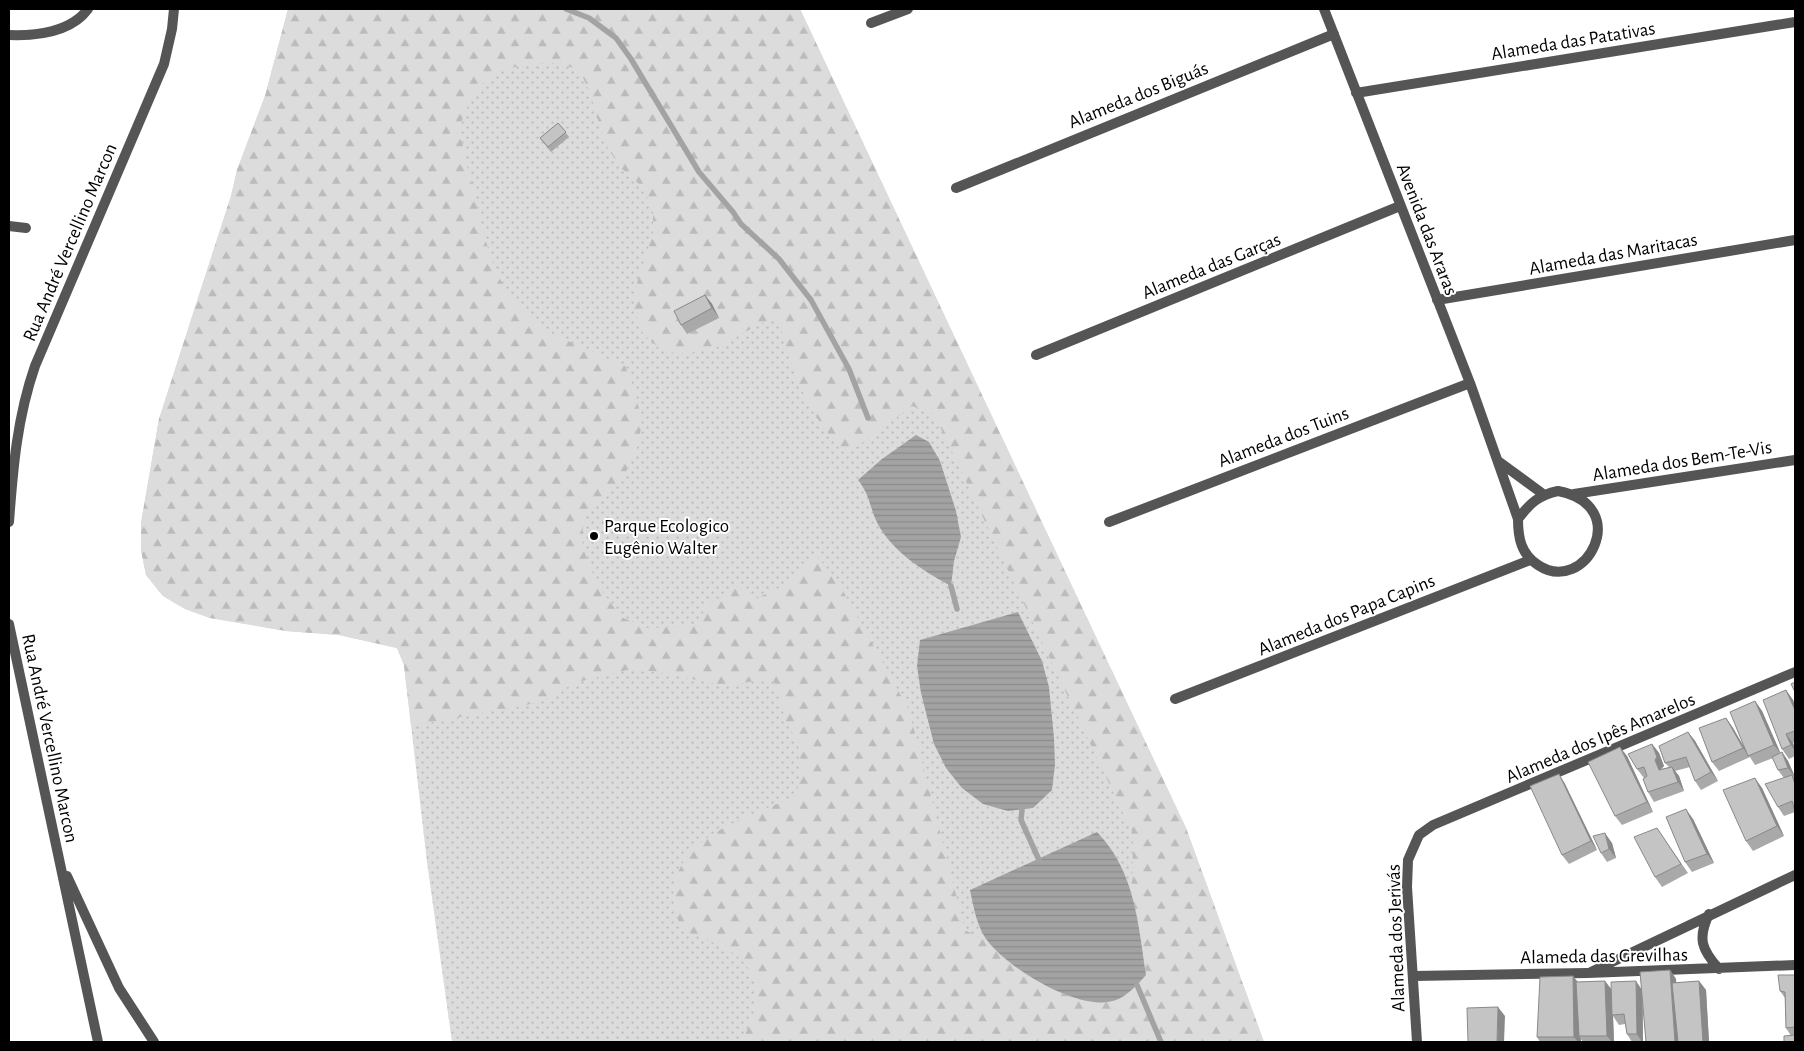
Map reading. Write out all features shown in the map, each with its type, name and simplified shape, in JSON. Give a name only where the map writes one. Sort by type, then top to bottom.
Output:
[{"type":"street","points":[[9,35],[20,36],[63,28],[71,25],[88,9]]},
{"type":"street","name":"Rua André Vercellino Marcon","points":[[9,522],[13,458],[24,400],[35,366],[164,64],[172,30],[174,9]]},
{"type":"street","points":[[871,23],[908,9]]},
{"type":"street","name":"Avenida das Araras","points":[[1324,9],[1470,383],[1518,519]]},
{"type":"street","name":"Alameda das Patativas","points":[[1356,93],[1795,22]]},
{"type":"street","name":"Alameda dos Biguás","points":[[956,188],[1334,34]]},
{"type":"street","name":"Alameda das Garças","points":[[1036,355],[1400,206]]},
{"type":"street","points":[[9,226],[26,228]]},
{"type":"street","name":"Alameda das Maritacas","points":[[1437,300],[1795,240]]},
{"type":"street","name":"Alameda dos Tuins","points":[[1109,522],[1470,383]]},
{"type":"street","name":"Alameda dos Bem-Te-Vis","points":[[1574,494],[1795,460]]},
{"type":"street","points":[[1498,462],[1543,494]]},
{"type":"street","points":[[1558,491],[1574,494],[1587,503],[1596,516],[1599,531],[1596,547],[1587,560],[1574,568],[1558,571],[1543,568],[1530,560],[1521,547],[1518,519],[1530,503],[1543,494],[1558,491]]},
{"type":"street","name":"Alameda dos Papa Capins","points":[[1175,700],[1530,560]]},
{"type":"street","name":"Rua André Vercellino Marcon","points":[[9,624],[98,1042]]},
{"type":"street","name":"Alameda dos Ipês Amarelos","points":[[1419,835],[1433,825],[1795,672]]},
{"type":"street","name":"Alameda dos Jerivás","points":[[1417,1042],[1407,887],[1408,860],[1419,835]]},
{"type":"street","name":"Rua André Vercellino Marcon","points":[[59,859],[120,988],[154,1042]]},
{"type":"street","points":[[1588,973],[1709,914],[1795,875]]},
{"type":"street","points":[[1709,914],[1703,927],[1702,940],[1706,954],[1719,969]]},
{"type":"street","name":"Alameda das Grevilhas","points":[[1414,976],[1588,973],[1795,965]]},
{"type":"green space","name":"Parque Ecologico Eugênio Walter","points":[[288,9],[800,9],[1186,828],[1264,1042],[452,1042],[427,862],[404,665],[397,648],[339,635],[286,631],[210,618],[185,609],[163,596],[146,575],[141,550],[141,523],[159,419],[231,196],[237,170],[265,96]]},
{"type":"green space","name":"Parque Ecologico Eugênio Walter","points":[[288,9],[800,9],[1186,828],[1264,1042],[741,1042],[752,1019],[755,1007],[755,983],[751,972],[744,962],[727,949],[709,940],[683,931],[676,916],[674,906],[675,882],[683,862],[697,846],[714,833],[734,822],[796,795],[802,769],[798,744],[786,721],[774,682],[754,681],[727,686],[652,671],[627,670],[574,683],[552,697],[527,705],[411,726],[404,665],[397,648],[339,635],[286,631],[210,618],[185,609],[163,596],[146,575],[141,550],[141,523],[159,419],[231,196],[237,170],[265,96]],"holes":[[[552,63],[579,69],[590,93],[605,143],[619,166],[639,184],[653,207],[653,233],[637,283],[634,309],[643,334],[664,352],[691,354],[717,347],[768,320],[779,323],[798,383],[815,415],[841,451],[852,450],[912,406],[934,414],[1133,834],[1132,895],[1138,920],[1146,975],[1069,996],[1031,977],[989,943],[965,930],[909,710],[838,582],[816,555],[786,585],[757,598],[740,585],[706,606],[698,626],[647,628],[621,617],[599,587],[588,563],[581,537],[587,512],[625,474],[636,451],[642,424],[635,391],[625,366],[564,339],[536,322],[523,311],[504,287],[493,263],[485,238],[461,131],[463,116],[475,92],[493,76],[515,67],[539,64]]]},
{"type":"shaded area","points":[[916,435],[929,442],[940,461],[956,511],[961,537],[954,561],[951,586],[907,558],[888,540],[875,518],[867,494],[858,480],[882,459]]},
{"type":"shaded area","points":[[1018,612],[1042,661],[1049,687],[1055,765],[1052,790],[1033,808],[1008,811],[983,804],[962,788],[946,768],[934,744],[921,693],[917,666],[920,640]]},
{"type":"shaded area","points":[[1097,832],[1110,847],[1120,863],[1127,881],[1137,917],[1146,975],[1124,996],[1116,1000],[1101,1002],[1085,1001],[1048,987],[1014,966],[1001,955],[982,932],[970,890]]},
{"type":"building","points":[[558,123],[566,132],[548,147],[540,138]]},
{"type":"building","points":[[705,295],[712,308],[681,325],[674,311]]},
{"type":"building","points":[[1795,682],[1795,692],[1791,684]]},
{"type":"building","points":[[1786,690],[1795,710],[1795,731],[1786,734],[1791,745],[1782,749],[1763,700]]},
{"type":"building","points":[[1755,701],[1774,745],[1748,756],[1730,712]]},
{"type":"building","points":[[1726,718],[1743,748],[1712,762],[1699,728]]},
{"type":"building","points":[[1688,732],[1711,772],[1695,781],[1686,757],[1665,763],[1659,746]]},
{"type":"building","points":[[1652,744],[1659,770],[1672,767],[1678,782],[1648,792],[1643,779],[1647,776],[1644,767],[1637,769],[1628,754]]},
{"type":"building","points":[[1620,747],[1647,802],[1615,816],[1588,762]]},
{"type":"building","points":[[1782,752],[1788,768],[1778,770],[1772,757]]},
{"type":"building","points":[[1559,774],[1591,841],[1562,855],[1530,786]]},
{"type":"building","points":[[1792,775],[1795,784],[1795,807],[1792,801],[1778,807],[1765,784]]},
{"type":"building","points":[[1755,778],[1777,826],[1746,841],[1723,790]]},
{"type":"building","points":[[1686,809],[1707,854],[1685,862],[1666,817]]},
{"type":"building","points":[[1657,828],[1681,864],[1655,877],[1634,837]]},
{"type":"building","points":[[1605,833],[1609,849],[1601,853],[1593,836]]},
{"type":"building","points":[[1670,970],[1675,1042],[1646,1042],[1640,972]]},
{"type":"building","points":[[1778,975],[1795,975],[1795,1027],[1786,1028],[1785,992],[1780,991]]},
{"type":"building","points":[[1573,976],[1574,1037],[1537,1037],[1540,977]]},
{"type":"building","points":[[1605,981],[1607,1036],[1579,1036],[1576,982]]},
{"type":"building","points":[[1636,981],[1637,1034],[1627,1034],[1624,1014],[1612,1015],[1611,982]]},
{"type":"building","points":[[1699,981],[1703,1042],[1678,1042],[1672,983]]},
{"type":"building","points":[[1498,1007],[1497,1042],[1468,1042],[1467,1008]]},
{"type":"building","points":[[1795,1035],[1795,1042],[1784,1042],[1784,1036]]},
{"type":"waterway","points":[[566,9],[589,18],[616,38],[631,59],[699,172],[741,224],[779,259],[811,300],[849,369],[868,418]]},
{"type":"waterway","points":[[951,586],[957,609]]},
{"type":"waterway","points":[[1022,810],[1021,820],[1039,860]]},
{"type":"waterway","points":[[1137,985],[1161,1042]]},
{"type":"place","name":"Parque Ecologico Eugênio Walter","points":[[594,536]]}]
